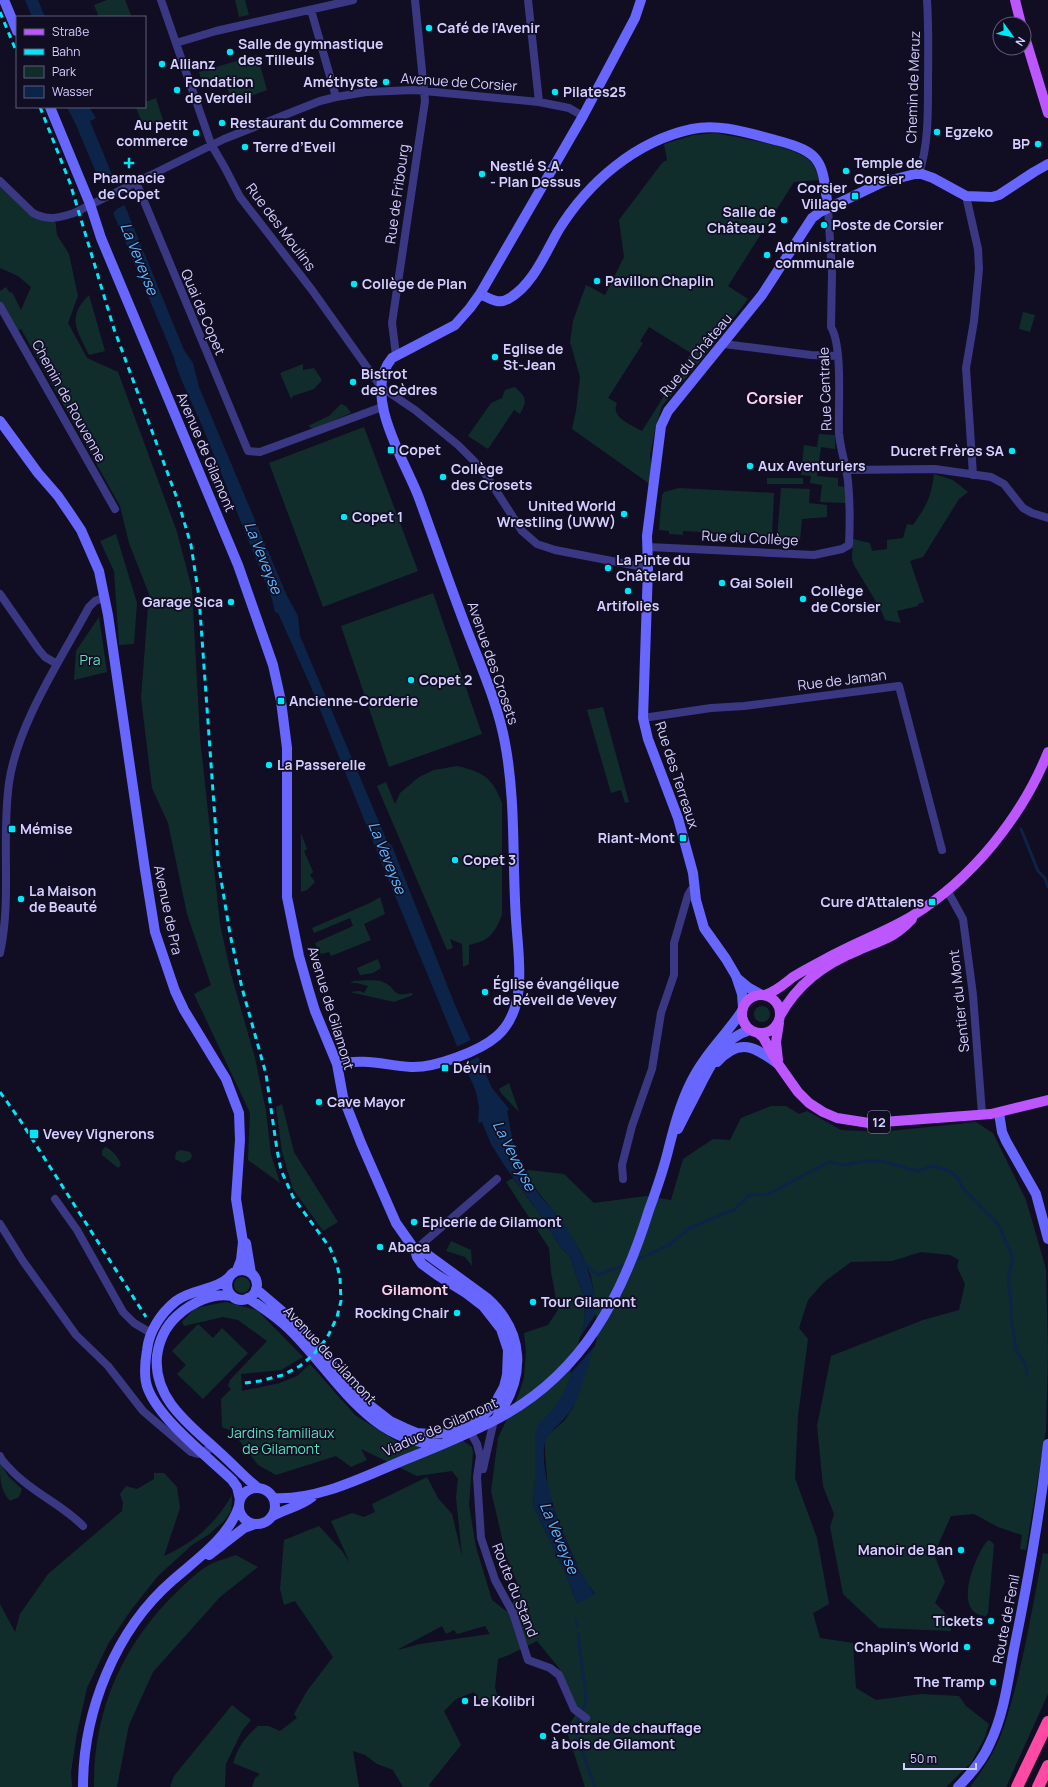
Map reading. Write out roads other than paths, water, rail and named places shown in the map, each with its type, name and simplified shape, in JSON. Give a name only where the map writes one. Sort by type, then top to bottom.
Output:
[{"type":"highway","points":[[1016,1787],[1048,1722]]},
{"type":"highway","points":[[1038,1787],[1048,1766]]},
{"type":"main road","points":[[1015,0],[1019,16]]},
{"type":"main road","points":[[1031,56],[1048,113]]},
{"type":"main road","name":"12","points":[[754,1031],[770,1031],[779,1019],[794,993],[807,980],[851,953],[896,934],[922,909],[947,890],[974,865],[1007,825],[1032,787],[1048,752]]},
{"type":"main road","name":"12","points":[[922,909],[802,972],[776,991],[751,998],[743,1009],[743,1020],[754,1031],[763,1037],[780,1066],[798,1092],[809,1103],[823,1112],[838,1118],[869,1123],[998,1113],[1048,1100]]},
{"type":"main road","name":"12","points":[[764,995],[777,1002],[779,1008],[777,1048],[780,1066]]},
{"type":"street","points":[[4,0],[16,29]]},
{"type":"street","name":"Rue des Moulins","points":[[161,0],[211,144],[244,203],[303,278],[382,387],[415,410],[458,444],[484,472],[522,532],[536,544],[555,550],[648,568]]},
{"type":"street","points":[[176,43],[216,31],[354,0]]},
{"type":"street","name":"Rue de Fribourg","points":[[396,355],[392,323],[425,101],[415,0]]},
{"type":"street","points":[[528,0],[539,102]]},
{"type":"street","points":[[382,387],[386,366],[396,355],[455,325],[480,294],[583,116],[635,18],[641,0]]},
{"type":"street","name":"Chemin de Meruz","points":[[919,174],[925,143],[928,114],[929,37],[927,0]]},
{"type":"street","points":[[311,10],[336,97]]},
{"type":"street","name":"Avenue de Corsier","points":[[0,181],[28,209],[43,218],[54,219],[74,213],[211,144],[320,101],[366,92],[414,90],[539,102],[569,108],[583,116]]},
{"type":"street","name":"Avenue de Gilamont","points":[[50,108],[94,202],[101,238],[238,565],[273,665],[281,701],[287,748],[287,897],[299,956],[315,1012],[337,1064],[343,1097],[361,1143],[396,1223],[415,1250],[417,1257],[422,1264],[440,1278],[466,1293],[483,1306],[501,1329],[508,1350],[508,1364],[504,1386],[494,1405],[476,1421],[461,1430],[447,1433],[417,1433],[390,1421],[363,1400],[321,1357],[283,1311],[256,1289]]},
{"type":"street","points":[[480,294],[494,301],[501,302],[508,300],[530,278],[567,219],[593,187],[630,155],[658,139],[692,129],[718,128],[794,145],[809,152],[820,164],[828,208]]},
{"type":"street","points":[[919,174],[933,178],[966,196],[979,197],[999,195],[1048,164]]},
{"type":"street","name":"Rue du Château","points":[[648,546],[647,536],[661,426],[672,405],[724,344],[762,295],[812,218],[828,208],[883,182],[919,174]]},
{"type":"street","name":"Quai de Copet","points":[[136,182],[248,451],[260,452],[382,407]]},
{"type":"street","points":[[966,196],[978,249],[979,269],[974,321],[966,368],[974,475]]},
{"type":"street","name":"Rue Centrale","points":[[828,208],[832,273],[831,327],[835,334],[838,356],[839,433],[842,456],[848,482],[849,545]]},
{"type":"street","name":"Chemin de Rouvenne","points":[[0,306],[115,509]]},
{"type":"street","points":[[724,344],[811,355],[838,356]]},
{"type":"street","name":"Avenue des Crosets","points":[[337,1064],[364,1060],[420,1067],[463,1055],[495,1038],[508,1024],[515,1006],[519,982],[514,893],[512,794],[505,741],[493,697],[418,496],[382,407],[382,387]]},
{"type":"street","name":"Avenue de Pra","points":[[0,421],[38,473],[58,496],[81,530],[99,571],[105,597],[155,932],[174,991],[226,1079],[239,1113],[240,1140],[236,1199],[244,1237],[248,1248],[251,1273]]},
{"type":"street","points":[[846,470],[935,468],[991,477],[1004,484],[1023,508],[1032,513],[1048,518]]},
{"type":"street","name":"Rue du Collège","points":[[648,546],[814,555],[842,549],[849,545]]},
{"type":"street","name":"Rue des Terreaux","points":[[648,546],[643,718],[648,739],[678,818],[693,873],[694,888],[704,928],[718,946],[736,976],[742,994],[743,1009]]},
{"type":"street","points":[[0,594],[39,650],[45,657],[57,664]]},
{"type":"street","points":[[0,953],[3,939],[5,904],[6,825],[9,782],[14,761],[29,720],[57,664],[89,607],[95,601],[105,597]]},
{"type":"street","name":"Rue de Jaman","points":[[643,718],[711,708],[744,706],[899,686],[942,850]]},
{"type":"street","points":[[0,781],[9,782]]},
{"type":"street","points":[[623,1179],[622,1165],[632,1126],[652,1069],[661,1013],[674,975],[674,943],[688,895],[694,888]]},
{"type":"street","name":"Sentier du Mont","points":[[947,890],[962,919],[973,995],[982,1114]]},
{"type":"street","name":"Rue des Terreaux","points":[[736,976],[749,988],[764,995]]},
{"type":"street","name":"Viaduc de Gilamont","points":[[697,1083],[707,1056],[743,1009]]},
{"type":"street","name":"Viaduc de Gilamont","points":[[273,1498],[283,1499],[313,1495],[448,1443],[500,1418],[532,1396],[558,1374],[591,1338],[606,1316],[625,1278],[644,1228],[668,1150],[672,1130],[697,1083],[726,1044],[738,1034],[754,1031]]},
{"type":"street","points":[[697,1083],[724,1055],[740,1048],[751,1047],[757,1049],[780,1066]]},
{"type":"street","points":[[998,1113],[1002,1132],[1006,1141],[1036,1194],[1048,1239]]},
{"type":"street","points":[[415,1250],[497,1179]]},
{"type":"street","points":[[55,1199],[77,1230],[123,1312],[134,1323],[151,1333]]},
{"type":"street","points":[[0,1224],[23,1261],[76,1335],[108,1366],[143,1411],[191,1452],[198,1454],[214,1447]]},
{"type":"street","name":"Avenue de Pra","points":[[237,1270],[242,1254],[244,1237]]},
{"type":"street","name":"Avenue de Gilamont","points":[[321,1357],[357,1406],[370,1418],[398,1435],[413,1440],[441,1444],[462,1440],[494,1420],[507,1402],[515,1379],[518,1361],[513,1335],[496,1306],[487,1298],[424,1252],[415,1250]]},
{"type":"street","points":[[185,1570],[202,1560],[244,1528],[263,1523],[272,1517],[275,1509],[273,1498],[267,1491],[258,1488],[181,1416],[163,1392],[156,1369],[158,1348],[167,1328],[175,1318],[187,1308],[197,1302],[219,1296],[232,1296],[240,1300],[248,1298],[256,1289],[256,1280],[251,1273],[243,1270],[237,1270],[221,1284],[189,1293],[176,1301],[161,1317],[151,1333],[147,1346],[145,1365],[148,1388],[152,1398],[168,1419],[235,1483],[240,1493],[240,1513],[249,1522],[255,1524]]},
{"type":"street","points":[[228,1278],[228,1289],[232,1296]]},
{"type":"street","name":"Avenue de Gilamont","points":[[248,1298],[278,1318],[308,1342]]},
{"type":"street","name":"Route du Stand","points":[[478,1489],[494,1420]]},
{"type":"street","name":"Route du Stand","points":[[472,1435],[480,1451],[477,1477],[481,1538],[495,1580],[513,1613],[528,1660],[550,1668],[559,1675],[570,1702],[583,1716]]},
{"type":"street","name":"Route de Fenil","points":[[958,1787],[976,1767],[990,1744],[1005,1697],[1033,1550],[1048,1444]]},
{"type":"street","points":[[0,1456],[18,1478],[42,1497],[74,1517],[83,1526]]},
{"type":"street","points":[[83,1787],[84,1761],[90,1726],[98,1696],[110,1666],[127,1635],[145,1610],[172,1580],[185,1570],[231,1525],[240,1503],[247,1492],[258,1488]]},
{"type":"street","name":"Viaduc de Gilamont","points":[[272,1517],[280,1512],[306,1502],[313,1495]]},
{"type":"water","points":[[25,0],[38,0],[45,16],[32,16]]},
{"type":"water","name":"La Veveyse","points":[[68,108],[90,108],[96,118],[90,121],[184,350],[193,363],[199,387],[286,594],[298,616],[300,636],[387,841],[392,846],[455,1005],[492,1088],[509,1109],[507,1111],[516,1160],[521,1170],[536,1191],[567,1228],[580,1252],[590,1277],[594,1295],[595,1311],[594,1344],[575,1403],[569,1413],[546,1438],[544,1458],[546,1478],[558,1521],[576,1563],[595,1595],[577,1603],[566,1575],[533,1505],[535,1480],[535,1434],[538,1425],[553,1409],[563,1394],[575,1366],[585,1318],[583,1294],[570,1257],[561,1248],[539,1213],[504,1165],[491,1144],[482,1122],[478,1123],[479,1107],[476,1092],[311,687],[278,613],[275,612],[272,599],[203,428]]},
{"type":"waterway","points":[[1021,829],[1038,871],[1045,878],[1048,887]]},
{"type":"waterway","points":[[634,1261],[667,1246],[690,1228],[735,1209],[751,1194],[766,1195],[829,1162],[844,1165],[865,1161],[882,1161],[917,1171],[933,1166],[950,1171],[957,1177],[962,1187],[998,1224],[1013,1258],[1008,1279],[1011,1317],[1016,1350],[1026,1365],[1027,1375]]},
{"type":"waterway","points":[[582,1261],[598,1275],[627,1264]]},
{"type":"waterway","points":[[576,1622],[577,1627]]},
{"type":"waterway","points":[[578,1634],[586,1698],[585,1705],[574,1728],[595,1787]]},
{"type":"railway","points":[[0,12],[16,51]]},
{"type":"railway","points":[[40,108],[70,183],[114,329],[178,501],[191,545],[199,597],[218,861],[230,934],[242,988],[266,1074],[281,1170],[293,1197],[330,1248],[337,1265],[340,1278],[341,1301],[337,1317],[327,1338],[313,1355],[300,1366],[283,1375],[260,1381],[244,1383]]},
{"type":"railway","points":[[0,1092],[20,1120],[146,1317]]},
{"type":"place","name":"Café de l'Avenir","points":[[429,28]]},
{"type":"place","name":"Salle de gymnastique des Tilleuls","points":[[230,52]]},
{"type":"place","name":"Allianz","points":[[162,64]]},
{"type":"place","name":"Améthyste","points":[[386,82]]},
{"type":"place","name":"Fondation de Verdeil","points":[[177,90]]},
{"type":"place","name":"Pilates25","points":[[555,92]]},
{"type":"place","name":"Restaurant du Commerce","points":[[222,123]]},
{"type":"place","name":"Egzeko","points":[[937,132]]},
{"type":"place","name":"Au petit commerce","points":[[196,133]]},
{"type":"place","name":"BP","points":[[1038,144]]},
{"type":"place","name":"Terre d’Eveil","points":[[245,147]]},
{"type":"place","name":"Pharmacie de Copet","points":[[129,163]]},
{"type":"place","name":"Temple de Corsier","points":[[846,171]]},
{"type":"place","name":"Nestlé S.A. - Plan Dessus","points":[[482,174]]},
{"type":"place","name":"Corsier Village","points":[[855,196]]},
{"type":"place","name":"Salle de Château 2","points":[[784,220]]},
{"type":"place","name":"Poste de Corsier","points":[[824,225]]},
{"type":"place","name":"Administration communale","points":[[767,255]]},
{"type":"place","name":"Pavillon Chaplin","points":[[597,281]]},
{"type":"place","name":"Collège de Plan","points":[[354,284]]},
{"type":"place","name":"Eglise de St-Jean","points":[[495,357]]},
{"type":"place","name":"Bistrot des Cèdres","points":[[353,382]]},
{"type":"place","name":"Copet","points":[[391,450]]},
{"type":"place","name":"Ducret Frères SA","points":[[1012,451]]},
{"type":"place","name":"Aux Aventuriers","points":[[750,466]]},
{"type":"place","name":"Collège des Crosets","points":[[443,477]]},
{"type":"place","name":"United World Wrestling (UWW)","points":[[624,514]]},
{"type":"place","name":"Copet 1","points":[[344,517]]},
{"type":"place","name":"La Pinte du Châtelard","points":[[608,568]]},
{"type":"place","name":"Gai Soleil","points":[[722,583]]},
{"type":"place","name":"Artifolies","points":[[628,591]]},
{"type":"place","name":"Collège de Corsier","points":[[803,599]]},
{"type":"place","name":"Garage Sica","points":[[231,602]]},
{"type":"place","name":"Copet 2","points":[[411,680]]},
{"type":"place","name":"Ancienne-Corderie","points":[[281,701]]},
{"type":"place","name":"La Passerelle","points":[[269,765]]},
{"type":"place","name":"Mémise","points":[[12,829]]},
{"type":"place","name":"Riant-Mont","points":[[683,838]]},
{"type":"place","name":"Copet 3","points":[[455,860]]},
{"type":"place","name":"La Maison de Beauté","points":[[21,899]]},
{"type":"place","name":"Cure d'Attalens","points":[[932,902]]},
{"type":"place","name":"Église évangélique de Réveil de Vevey","points":[[485,992]]},
{"type":"place","name":"Dévin","points":[[445,1068]]},
{"type":"place","name":"Cave Mayor","points":[[319,1102]]},
{"type":"place","name":"Vevey Vignerons","points":[[34,1134]]},
{"type":"place","name":"Epicerie de Gilamont","points":[[414,1222]]},
{"type":"place","name":"Abaca","points":[[380,1247]]},
{"type":"place","name":"Tour Gilamont","points":[[533,1302]]},
{"type":"place","name":"Rocking Chair","points":[[457,1313]]},
{"type":"place","name":"Manoir de Ban","points":[[961,1550]]},
{"type":"place","name":"Tickets","points":[[991,1621]]},
{"type":"place","name":"Chaplin's World","points":[[967,1647]]},
{"type":"place","name":"The Tramp","points":[[993,1682]]},
{"type":"place","name":"Le Kolibri","points":[[465,1701]]},
{"type":"place","name":"Centrale de chauffage à bois de Gilamont","points":[[543,1736]]},
{"type":"district","name":"Corsier","points":[[775,398]]},
{"type":"district","name":"Gilamont","points":[[415,1290]]},
{"type":"park label","name":"Pra","points":[[90,660]]},
{"type":"park label","name":"Jardins familiaux de Gilamont","points":[[281,1442]]}]
